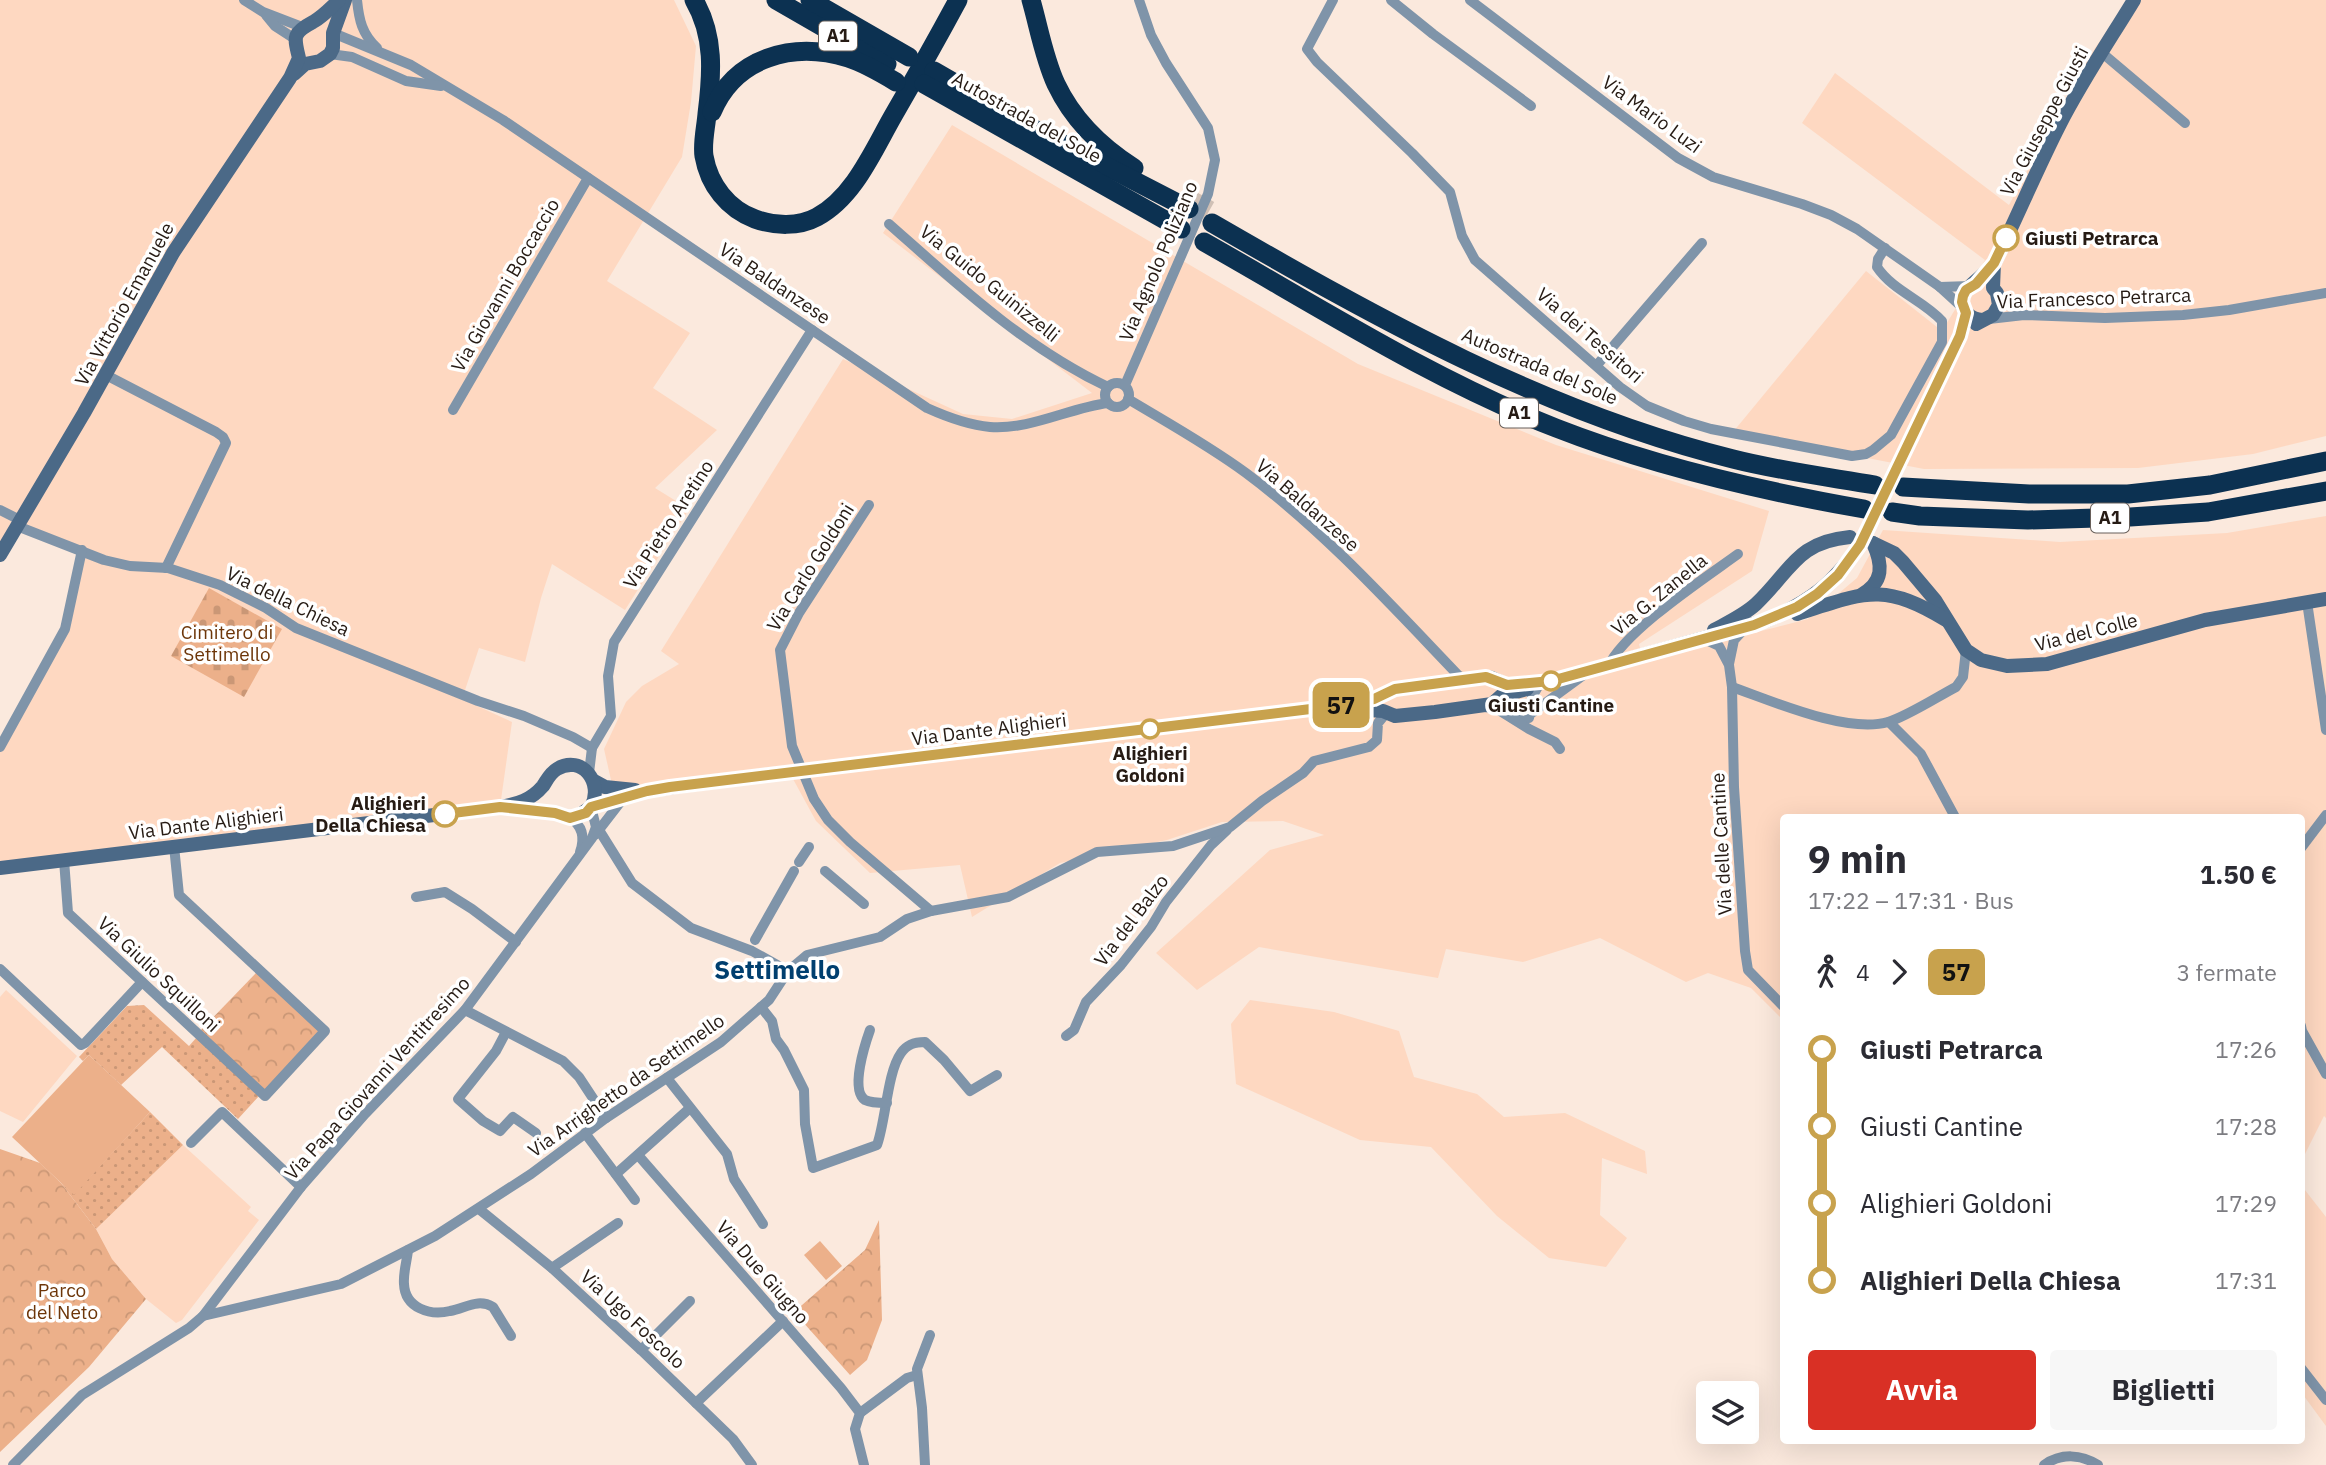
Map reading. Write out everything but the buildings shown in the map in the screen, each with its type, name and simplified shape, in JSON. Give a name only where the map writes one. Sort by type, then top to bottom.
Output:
[{"type":"highway","points":[[694,0],[702,14],[710,45],[710,85],[703,153],[708,171],[717,191],[746,216],[768,224],[796,224],[816,218],[838,203],[857,178],[958,0]]},
{"type":"highway","name":"A1","points":[[776,0],[902,70]]},
{"type":"highway","name":"A1","points":[[810,0],[902,70]]},
{"type":"highway","points":[[1031,0],[1055,83],[1089,132],[1108,151],[1133,168],[1197,201]]},
{"type":"highway","points":[[706,125],[725,88],[741,71],[757,62],[784,54],[813,52],[902,70]]},
{"type":"highway","name":"Autostrada del Sole","points":[[1181,229],[968,111],[926,83],[1197,201]]},
{"type":"highway","name":"Autostrada del Sole","points":[[1214,218],[1290,267],[1376,316],[1523,388],[1580,411],[1734,460],[1875,485]]},
{"type":"highway","name":"A1","points":[[1204,242],[1420,363],[1497,403],[1555,428],[1598,444],[1725,480],[1804,499],[1864,509]]},
{"type":"highway","name":"A1","points":[[1903,487],[2029,494],[2128,494],[2210,485],[2326,461]]},
{"type":"highway","name":"A1","points":[[1892,512],[1920,516],[2028,520],[2130,517],[2208,512],[2326,491]]},
{"type":"main road","points":[[315,62],[299,54],[295,47],[303,30],[339,0]]},
{"type":"main road","points":[[330,54],[334,48],[332,33],[345,0]]},
{"type":"main road","name":"Via Giuseppe Giusti","points":[[1871,536],[1899,465],[1960,336],[1965,310],[1963,296],[1994,263],[2060,124],[2134,0]]},
{"type":"main road","points":[[303,30],[324,25],[332,33]]},
{"type":"main road","name":"Via Vittorio Emanuele","points":[[0,555],[190,225],[290,78],[299,54]]},
{"type":"main road","name":"Via Vittorio Emanuele","points":[[290,78],[305,64],[325,59],[330,54]]},
{"type":"main road","name":"Via Giuseppe Giusti","points":[[1960,336],[1993,316],[1999,305],[1997,293],[1993,288],[1994,263]]},
{"type":"main road","points":[[1973,285],[1982,283],[1993,288]]},
{"type":"main road","points":[[1965,310],[1971,317],[1985,319]]},
{"type":"main road","points":[[1756,624],[1872,589],[1877,582],[1880,564],[1871,536]]},
{"type":"main road","points":[[1871,536],[1894,553],[1935,600],[1966,650]]},
{"type":"main road","name":"Via Dante Alighieri","points":[[1335,706],[1387,712],[1395,716],[1492,704],[1501,696],[1542,683],[1608,667],[1701,639],[1738,624],[1756,624],[1797,607],[1817,594],[1838,575],[1871,536]]},
{"type":"main road","points":[[1701,639],[1755,605],[1787,567],[1809,548],[1831,539],[1850,537]]},
{"type":"main road","points":[[1859,595],[1898,597],[1920,605],[1946,620]]},
{"type":"main road","name":"Via del Colle","points":[[1966,650],[1992,664],[2024,667],[2047,664],[2205,620],[2326,599]]},
{"type":"main road","name":"Via Dante Alighieri","points":[[500,807],[555,813],[570,818],[586,813],[591,807],[647,791],[1335,706],[1374,699],[1392,691],[1486,677],[1507,685],[1542,683]]},
{"type":"main road","points":[[1497,680],[1501,686],[1501,696]]},
{"type":"main road","points":[[1387,712],[1384,701],[1392,691]]},
{"type":"main road","name":"Via Dante Alighieri","points":[[0,868],[500,807],[531,798],[550,775],[565,766],[582,768],[611,789],[647,791]]},
{"type":"main road","points":[[591,807],[596,794],[592,777]]},
{"type":"main road","points":[[546,782],[545,799],[555,813]]},
{"type":"street","points":[[244,0],[303,30]]},
{"type":"street","name":"Via Baldanzese","points":[[357,0],[360,25],[365,35],[383,53]]},
{"type":"street","name":"Via Agnolo Poliziano","points":[[1125,385],[1184,254],[1197,201],[1215,160],[1208,128],[1166,63],[1151,35],[1139,0]]},
{"type":"street","name":"Via dei Tessitori","points":[[1333,0],[1307,49],[1317,62],[1450,192],[1462,236],[1475,260],[1620,387],[1647,405],[1684,421],[1724,432],[1826,453],[1852,456],[1866,454],[1883,444],[1891,435],[1941,342],[1942,321],[1934,312],[1884,278],[1877,267],[1878,259],[1885,248]]},
{"type":"street","points":[[1391,0],[1531,106]]},
{"type":"street","name":"Via Mario Luzi","points":[[1470,0],[1678,158],[1713,177],[1831,215],[1885,248],[1940,287],[1965,310]]},
{"type":"street","name":"Via Baldanzese","points":[[332,33],[411,65],[503,120],[922,405],[966,423],[991,427],[1017,425],[1108,403],[1119,407],[1128,399],[1248,474],[1369,582],[1458,675],[1467,680]]},
{"type":"street","points":[[2101,52],[2185,122]]},
{"type":"street","name":"Via Baldanzese","points":[[330,54],[352,57],[406,80],[445,86]]},
{"type":"street","name":"Via Giovanni Boccaccio","points":[[453,410],[588,178]]},
{"type":"street","name":"Via Guido Guinizzelli","points":[[890,224],[1008,324],[1073,369],[1108,387]]},
{"type":"street","points":[[1597,365],[1702,243]]},
{"type":"street","points":[[1940,287],[1973,285]]},
{"type":"street","name":"Via Francesco Petrarca","points":[[1985,319],[2024,315],[2105,318],[2183,315],[2230,310],[2326,293]]},
{"type":"street","name":"Via Pietro Aretino","points":[[592,748],[611,716],[608,676],[614,642],[812,330]]},
{"type":"street","points":[[106,375],[216,432],[226,443],[166,568]]},
{"type":"street","points":[[1108,403],[1105,396],[1108,387],[1115,383],[1125,385],[1129,393],[1128,399]]},
{"type":"street","name":"Via Carlo Goldoni","points":[[869,505],[799,613],[780,650],[792,746],[814,799],[828,820],[851,844],[931,911]]},
{"type":"street","name":"Via della Chiesa","points":[[0,510],[19,523],[82,551],[130,566],[166,568],[220,585],[308,633],[478,701],[524,716],[592,748]]},
{"type":"street","points":[[0,747],[65,629],[82,551]]},
{"type":"street","name":"Via G. Zanella","points":[[1608,667],[1621,646],[1738,554]]},
{"type":"street","points":[[2307,602],[2326,730]]},
{"type":"street","name":"Via delle Cantine","points":[[1756,624],[1734,640],[1729,665],[1732,687],[1734,788],[1748,970],[1780,1003]]},
{"type":"street","points":[[1701,639],[1719,646],[1729,665]]},
{"type":"street","points":[[1732,687],[1842,722],[1867,725],[1889,722],[1955,687],[1963,677],[1966,650]]},
{"type":"street","points":[[1440,683],[1446,667],[1445,660]]},
{"type":"street","points":[[1529,715],[1588,672]]},
{"type":"street","points":[[1528,729],[1532,697],[1542,683]]},
{"type":"street","points":[[1501,696],[1528,729]]},
{"type":"street","points":[[1474,707],[1497,709],[1555,742],[1560,749]]},
{"type":"street","points":[[1353,709],[1378,728]]},
{"type":"street","name":"Via Arrighetto da Settimello","points":[[13,1465],[82,1395],[189,1328],[203,1316],[341,1284],[408,1250],[479,1209],[606,1118],[721,1042],[761,1007],[788,971],[807,955],[880,937],[907,919],[931,911],[1008,897],[1097,852],[1173,846],[1230,827],[1303,773],[1314,761],[1369,747],[1377,740],[1378,723],[1387,712]]},
{"type":"street","points":[[1889,722],[1921,754],[1953,814]]},
{"type":"street","points":[[592,748],[592,777]]},
{"type":"street","name":"Via Papa Giovanni Ventitresimo","points":[[203,1316],[301,1187],[365,1114],[465,1010],[624,798]]},
{"type":"street","points":[[591,807],[596,834],[632,883],[691,928],[752,945],[788,971]]},
{"type":"street","points":[[2305,843],[2326,815]]},
{"type":"street","name":"Via Papa Giovanni Ventitresimo","points":[[570,818],[578,824],[583,837],[575,862]]},
{"type":"street","name":"Via del Balzo","points":[[1066,1036],[1074,1030],[1086,1002],[1121,965],[1184,878],[1230,827]]},
{"type":"street","name":"Via Giulio Squilloni","points":[[64,860],[68,914],[265,1096],[325,1031],[179,895],[174,846]]},
{"type":"street","points":[[752,945],[809,847]]},
{"type":"street","points":[[824,867],[864,904]]},
{"type":"street","points":[[416,897],[445,892],[516,942]]},
{"type":"street","points":[[2,975],[82,1045],[142,982]]},
{"type":"street","points":[[761,1007],[772,1021],[776,1040],[804,1090],[805,1124],[813,1168],[877,1145],[894,1067],[900,1053],[914,1043],[925,1042],[970,1091],[997,1075]]},
{"type":"street","points":[[465,1010],[563,1061],[579,1077],[606,1118]]},
{"type":"street","points":[[870,1030],[861,1060],[861,1095],[867,1101],[887,1103]]},
{"type":"street","points":[[506,1032],[496,1051],[458,1099],[482,1121],[500,1131],[513,1117],[536,1133]]},
{"type":"street","points":[[2305,1036],[2326,1074]]},
{"type":"street","points":[[667,1078],[727,1154],[734,1179],[763,1224]]},
{"type":"street","points":[[616,1174],[690,1108]]},
{"type":"street","points":[[191,1143],[222,1112],[301,1187]]},
{"type":"street","points":[[585,1133],[635,1200]]},
{"type":"street","name":"Via Due Giugno","points":[[638,1155],[860,1413]]},
{"type":"street","name":"Via Ugo Foscolo","points":[[479,1209],[552,1268],[640,1350],[733,1439],[752,1465]]},
{"type":"street","points":[[552,1268],[618,1223]]},
{"type":"street","points":[[408,1250],[404,1284],[406,1293],[417,1308],[449,1312],[472,1304],[488,1304],[493,1307],[511,1336]]},
{"type":"street","points":[[640,1350],[690,1301]]},
{"type":"street","points":[[696,1403],[783,1321]]},
{"type":"street","points":[[925,1465],[917,1369],[930,1335]]},
{"type":"street","points":[[2305,1373],[2326,1400]]},
{"type":"street","points":[[864,1465],[855,1429],[860,1413],[907,1378],[918,1375]]},
{"type":"street","points":[[2044,1465],[2051,1460],[2067,1456],[2086,1458],[2098,1465]]},
{"type":"shaded area","points":[[0,0],[674,0],[696,46],[682,157],[607,281],[690,333],[653,388],[717,430],[655,488],[689,509],[625,610],[552,564],[525,662],[479,648],[462,699],[512,722],[500,807],[0,868],[0,748],[65,629],[82,551],[18,526],[0,555]]},
{"type":"shaded area","points":[[2129,0],[2326,0],[2326,436],[2253,454],[2138,468],[1924,469],[1733,432],[1866,271],[1942,331],[1985,260],[1802,123],[1835,73],[2009,205],[2077,78]]},
{"type":"shaded area","points":[[952,125],[1358,364],[1556,445],[1769,511],[1752,571],[1639,644],[1643,661],[1808,619],[1857,578],[1883,530],[2060,542],[2227,533],[2326,516],[2326,1118],[2324,1116],[2305,1154],[2305,814],[1780,814],[1780,1017],[1751,988],[1708,973],[1686,982],[1600,938],[1523,962],[1446,949],[1438,978],[1259,947],[1197,990],[1156,953],[1270,850],[1324,835],[1283,821],[1222,822],[1167,840],[1060,863],[972,917],[960,865],[870,873],[816,821],[793,779],[616,802],[604,749],[626,702],[642,686],[679,664],[661,651],[843,359],[963,414],[1012,419],[1092,393],[883,233]]},
{"type":"shaded area","points":[[6,990],[77,1056],[23,1122],[0,1111],[0,997]]},
{"type":"shaded area","points":[[1250,1000],[1334,1012],[1399,1031],[1414,1077],[1477,1094],[1504,1117],[1565,1113],[1645,1151],[1647,1174],[1602,1158],[1600,1215],[1627,1238],[1606,1267],[1549,1258],[1497,1216],[1431,1147],[1360,1140],[1236,1084],[1231,1024]]},
{"type":"shaded area","points":[[183,1145],[251,1207],[248,1211],[259,1220],[182,1320],[176,1323],[146,1299],[112,1259],[96,1229]]},
{"type":"shaded area","points":[[2305,1190],[2326,1217],[2326,1426],[2305,1397]]},
{"type":"green space","name":"Cimitero di Settimello","points":[[209,588],[282,629],[244,697],[171,656]]},
{"type":"green space","points":[[257,972],[319,1029],[319,1033],[266,1089],[262,1089],[200,1031]]},
{"type":"green space","points":[[144,1005],[189,1046],[197,1037],[259,1096],[238,1119],[162,1047],[121,1085],[89,1055],[83,1061],[79,1057],[127,1006]]},
{"type":"green space","points":[[89,1055],[150,1112],[74,1195],[12,1137]]},
{"type":"green space","points":[[150,1112],[183,1145],[96,1229],[61,1183],[74,1194]]},
{"type":"green space","name":"Parco del Neto","points":[[0,1149],[40,1163],[61,1183],[96,1229],[112,1259],[146,1299],[89,1367],[0,1452]]},
{"type":"green space","points":[[879,1220],[882,1320],[867,1360],[850,1375],[794,1312],[865,1250]]},
{"type":"green space","points":[[820,1241],[842,1266],[826,1280],[804,1255]]},
{"type":"tunnel","points":[[1193,201],[1216,214]]},
{"type":"bus line","name":"57","points":[[445,814],[500,807],[555,813],[570,818],[586,813],[591,807],[670,787],[1335,706],[1374,699],[1395,689],[1486,677],[1507,685],[1545,682],[1608,667],[1768,620],[1797,607],[1817,594],[1838,575],[1860,545],[1960,336],[1966,313],[1963,296],[1994,263],[2006,238]]},
{"type":"place","name":"Giusti Petrarca","points":[[2006,238]]},
{"type":"place","name":"Giusti Cantine","points":[[1551,681]]},
{"type":"place","name":"Alighieri Goldoni","points":[[1150,729]]},
{"type":"place","name":"Alighieri Della Chiesa","points":[[445,814]]},
{"type":"district","name":"Settimello","points":[[777,970]]}]
